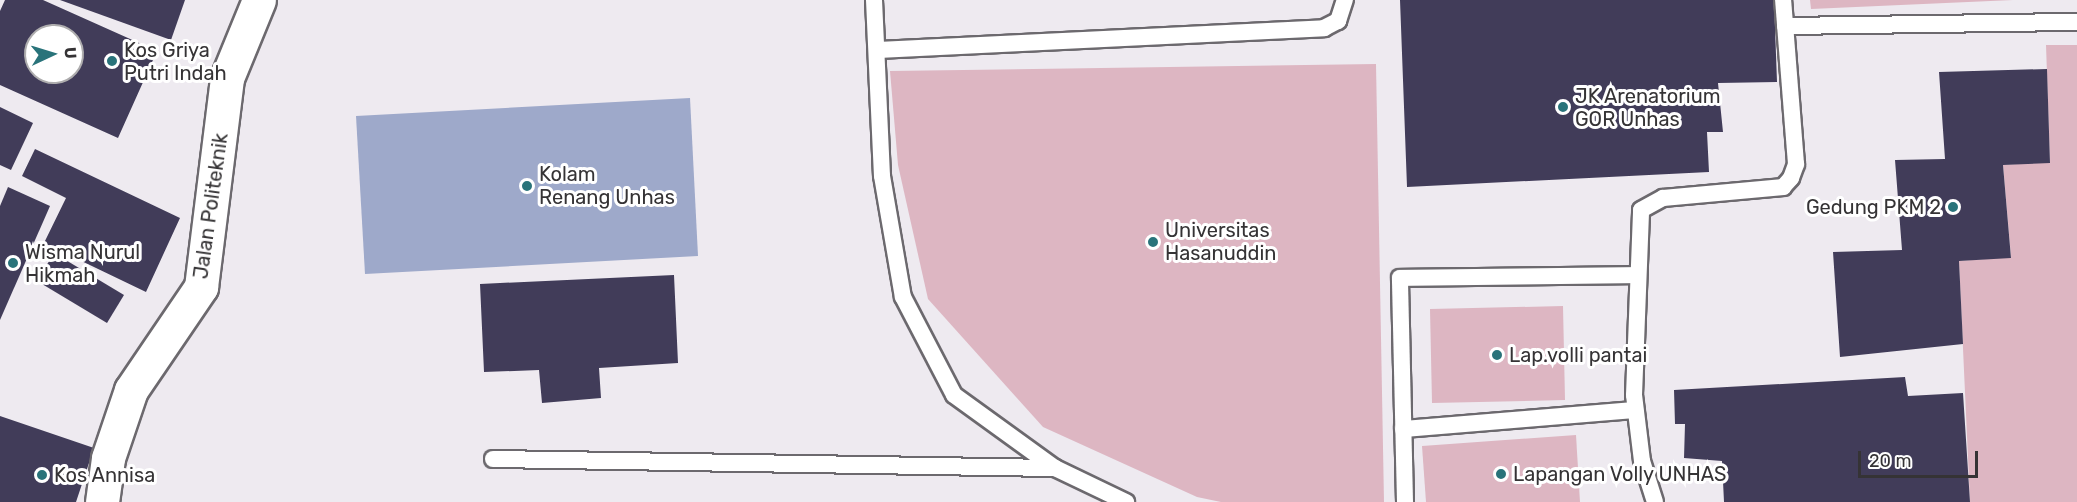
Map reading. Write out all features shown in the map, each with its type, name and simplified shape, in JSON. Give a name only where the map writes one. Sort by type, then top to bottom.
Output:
[{"type":"street","name":"Jalan Politeknik","points":[[102,502],[108,458],[131,390],[201,286],[227,78],[259,0]]},
{"type":"lane","points":[[874,0],[882,176],[903,297],[954,395],[1055,468],[1126,502]]},
{"type":"lane","points":[[878,50],[1324,28],[1338,21],[1345,0]]},
{"type":"lane","points":[[1655,502],[1635,410],[1636,274],[1641,210],[1651,202],[1783,187],[1791,178],[1796,164],[1783,0]]},
{"type":"lane","points":[[1785,26],[2077,22]]},
{"type":"lane","points":[[1405,502],[1400,278],[1636,274]]},
{"type":"lane","points":[[1403,429],[1635,410]]},
{"type":"lane","points":[[493,459],[1055,468]]},
{"type":"shaded area","points":[[1810,0],[2013,0],[1811,9]]},
{"type":"shaded area","points":[[2046,45],[2077,45],[2077,502],[1970,502],[1959,261],[2011,257],[2003,165],[2050,162]]},
{"type":"shaded area","points":[[1376,64],[1384,502],[1221,502],[1197,497],[1043,427],[928,299],[898,165],[890,71]]},
{"type":"shaded area","name":"Lap.volli pantai","points":[[1563,306],[1565,400],[1432,403],[1430,309]]},
{"type":"shaded area","name":"Lapangan Volly UNHAS","points":[[1576,435],[1580,502],[1426,502],[1422,446]]},
{"type":"water","name":"Kolam Renang Unhas","points":[[690,98],[698,256],[365,274],[356,116]]},
{"type":"building","name":"Kos Griya Putri Indah","points":[[5,0],[43,0],[157,51],[118,138],[0,85],[0,11]]},
{"type":"building","points":[[60,0],[185,0],[171,40]]},
{"type":"building","name":"JK Arenatorium GOR Unhas","points":[[1400,0],[1774,0],[1777,82],[1718,83],[1723,132],[1707,132],[1709,172],[1407,187]]},
{"type":"building","name":"Gedung PKM 2","points":[[2047,69],[2050,163],[2003,165],[2011,258],[1959,261],[1963,344],[1840,357],[1833,252],[1902,250],[1895,160],[1945,159],[1939,72]]},
{"type":"building","points":[[0,107],[33,123],[11,170],[0,165]]},
{"type":"building","points":[[35,149],[180,218],[146,292],[44,243],[66,198],[22,176]]},
{"type":"building","name":"Wisma Nurul Hikmah","points":[[8,187],[50,206],[0,320],[0,206]]},
{"type":"building","points":[[54,253],[124,295],[107,323],[37,281]]},
{"type":"building","points":[[674,275],[678,363],[599,368],[601,398],[542,403],[539,370],[484,372],[480,284]]},
{"type":"building","points":[[1905,377],[1908,396],[1963,393],[1970,502],[1724,502],[1722,461],[1684,458],[1685,424],[1675,424],[1674,390]]},
{"type":"building","name":"Kos Annisa","points":[[0,416],[94,448],[76,502],[0,502]]},
{"type":"place","name":"Kos Griya Putri Indah","points":[[112,61]]},
{"type":"place","name":"JK Arenatorium GOR Unhas","points":[[1563,107]]},
{"type":"place","name":"Kolam Renang Unhas","points":[[527,186]]},
{"type":"place","name":"Gedung PKM 2","points":[[1953,207]]},
{"type":"place","name":"Universitas Hasanuddin","points":[[1153,242]]},
{"type":"place","name":"Wisma Nurul Hikmah","points":[[13,263]]},
{"type":"place","name":"Lap.volli pantai","points":[[1497,355]]},
{"type":"place","name":"Lapangan Volly UNHAS","points":[[1501,474]]},
{"type":"place","name":"Kos Annisa","points":[[42,475]]}]
